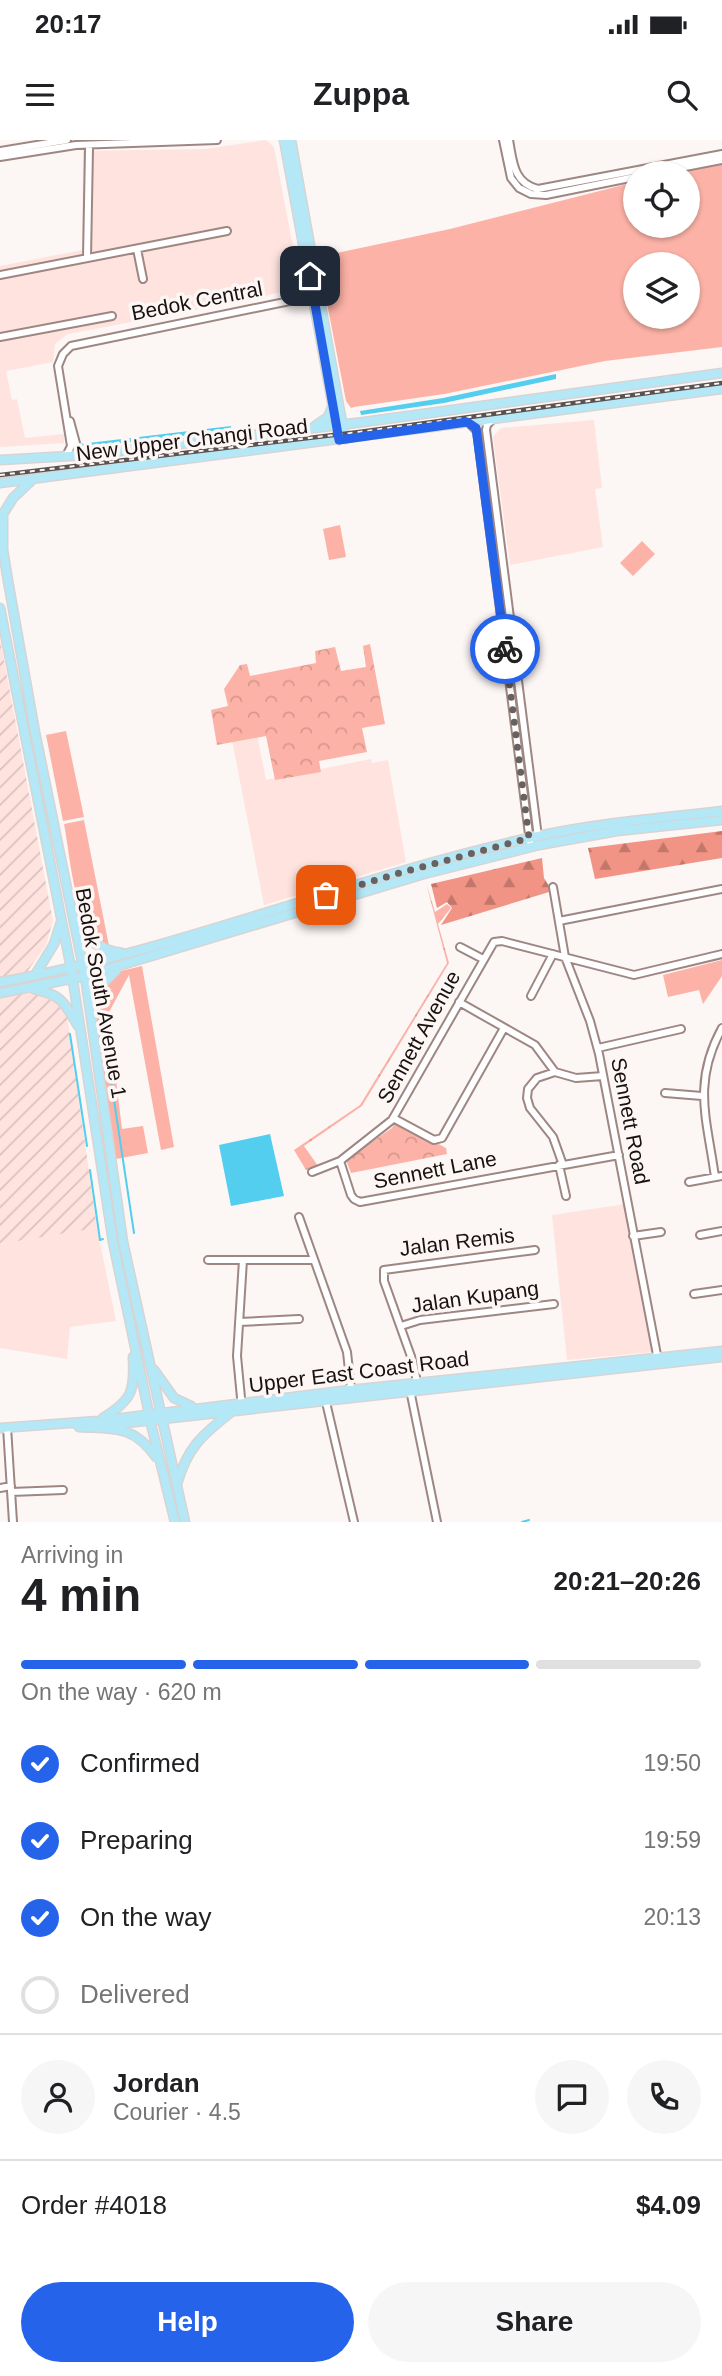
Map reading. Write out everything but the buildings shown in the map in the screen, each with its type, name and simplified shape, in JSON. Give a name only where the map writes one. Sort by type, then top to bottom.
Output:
[{"type":"main road","points":[[284,140],[316,295]]},
{"type":"main road","points":[[291,140],[342,440]]},
{"type":"main road","name":"New Upper Changi Road","points":[[0,460],[87,455],[340,425],[722,373]]},
{"type":"main road","name":"New Upper Changi Road","points":[[0,483],[722,389]]},
{"type":"main road","points":[[336,405],[349,416],[364,422]]},
{"type":"main road","points":[[314,427],[326,418],[336,405]]},
{"type":"main road","name":"Bedok South Avenue 1","points":[[33,479],[13,498],[3,514],[3,550],[17,638],[85,976],[121,1230],[186,1522]]},
{"type":"main road","name":"Bedok South Avenue 1","points":[[0,608],[73,979],[113,1242],[175,1522]]},
{"type":"main road","points":[[0,982],[82,966],[445,865],[614,822],[722,811]]},
{"type":"main road","points":[[534,842],[722,820]]},
{"type":"main road","points":[[0,993],[119,967],[445,865]]},
{"type":"main road","points":[[71,914],[89,941],[99,947],[125,954]]},
{"type":"main road","points":[[34,976],[54,944],[62,919]]},
{"type":"main road","points":[[91,1022],[100,986],[119,967]]},
{"type":"main road","points":[[29,988],[57,995],[81,1031]]},
{"type":"main road","points":[[98,1421],[122,1406],[132,1390],[134,1368],[131,1326]]},
{"type":"main road","name":"Upper East Coast Road","points":[[659,1361],[722,1351]]},
{"type":"main road","name":"Upper East Coast Road","points":[[161,1416],[201,1408],[242,1407],[659,1361],[722,1357]]},
{"type":"main road","points":[[150,1365],[174,1398],[184,1404],[201,1408]]},
{"type":"main road","name":"Upper East Coast Road","points":[[54,1427],[98,1421],[230,1413],[242,1407]]},
{"type":"main road","points":[[176,1485],[182,1465],[193,1445],[230,1413]]},
{"type":"main road","name":"Upper East Coast Road","points":[[4,1430],[79,1427],[150,1417]]},
{"type":"main road","points":[[79,1427],[107,1427],[132,1433],[147,1444],[160,1461]]},
{"type":"street","points":[[0,151],[67,140]]},
{"type":"street","points":[[0,157],[76,145],[217,140]]},
{"type":"street","points":[[503,140],[513,180],[533,195],[623,179]]},
{"type":"street","points":[[509,140],[517,176],[527,185],[540,189],[722,154]]},
{"type":"street","points":[[88,258],[89,149]]},
{"type":"street","points":[[700,164],[722,160]]},
{"type":"street","points":[[0,275],[227,231]]},
{"type":"street","points":[[138,249],[143,279]]},
{"type":"street","name":"Bedok Central","points":[[82,343],[316,295]]},
{"type":"street","points":[[0,338],[112,316]]},
{"type":"street","points":[[82,343],[65,353],[60,368],[77,447],[87,455]]},
{"type":"street","points":[[66,456],[71,445],[58,365],[65,350],[82,343]]},
{"type":"street","points":[[493,419],[486,430],[534,842]]},
{"type":"street","points":[[467,422],[477,431],[534,842]]},
{"type":"street","name":"Sennett Road","points":[[553,887],[565,957],[598,1048],[659,1361]]},
{"type":"street","points":[[559,921],[722,889]]},
{"type":"street","name":"Sennett Avenue","points":[[312,1172],[340,1161],[393,1118],[492,944],[498,941],[634,975],[722,954]]},
{"type":"street","name":"Sennett Avenue","points":[[460,947],[483,959]]},
{"type":"street","points":[[531,996],[554,954]]},
{"type":"street","points":[[459,1002],[535,1045],[555,1072]]},
{"type":"street","points":[[393,1118],[434,1140],[442,1138],[504,1028]]},
{"type":"street","points":[[689,1182],[719,1177],[702,1096],[706,1065],[722,1028]]},
{"type":"street","points":[[598,1048],[681,1029]]},
{"type":"street","points":[[566,1196],[553,1137],[530,1108],[528,1089],[537,1077],[555,1072],[576,1078],[603,1076]]},
{"type":"street","points":[[665,1093],[702,1096]]},
{"type":"street","name":"Sennett Lane","points":[[340,1161],[351,1195],[360,1202],[619,1156]]},
{"type":"street","points":[[299,1217],[347,1352],[351,1394]]},
{"type":"street","points":[[701,1235],[722,1231]]},
{"type":"street","points":[[634,1236],[661,1232]]},
{"type":"street","name":"Jalan Remis","points":[[437,1522],[401,1326],[383,1272],[387,1269],[535,1250]]},
{"type":"street","points":[[208,1260],[313,1260]]},
{"type":"street","points":[[242,1407],[237,1356],[243,1260]]},
{"type":"street","points":[[694,1294],[722,1290]]},
{"type":"street","name":"Jalan Kupang","points":[[401,1326],[420,1320],[554,1304]]},
{"type":"street","points":[[239,1322],[299,1319]]},
{"type":"street","points":[[325,1397],[354,1522]]},
{"type":"street","points":[[4,1430],[13,1522]]},
{"type":"street","points":[[0,1488],[63,1490]]},
{"type":"shaded area","points":[[266,140],[274,147],[300,284],[296,288],[258,298],[68,334],[55,344],[53,362],[6,371],[12,400],[17,399],[25,438],[64,434],[64,443],[0,447],[0,266],[82,250],[83,151],[205,149]]},
{"type":"shaded area","points":[[594,420],[602,488],[595,489],[603,547],[510,565],[493,437],[501,428]]},
{"type":"shaded area","points":[[0,639],[53,921],[46,945],[27,972],[0,977]]},
{"type":"shaded area","points":[[257,735],[266,780],[371,759],[372,763],[388,760],[406,862],[264,905],[232,740]]},
{"type":"shaded area","points":[[30,992],[56,999],[67,1015],[97,1228],[0,1244],[0,997]]},
{"type":"shaded area","points":[[626,1204],[653,1352],[567,1360],[552,1215]]},
{"type":"shaded area","points":[[97,1228],[116,1321],[70,1327],[67,1359],[0,1348],[0,1244]]},
{"type":"green space","points":[[722,163],[722,347],[605,361],[444,394],[351,408],[346,401],[318,257],[450,229],[623,185],[623,238],[700,238],[700,168]]},
{"type":"green space","points":[[340,525],[346,557],[329,560],[323,529]]},
{"type":"green space","points":[[642,541],[655,554],[633,576],[620,563]]},
{"type":"green space","points":[[370,644],[385,724],[362,728],[367,752],[319,761],[321,772],[275,780],[266,736],[217,745],[211,710],[228,706],[224,689],[240,665],[247,664],[250,676],[316,663],[315,651],[335,647],[341,671],[366,667],[363,646]]},
{"type":"green space","points":[[66,731],[84,817],[63,821],[46,735]]},
{"type":"green space","points":[[84,820],[109,946],[87,923],[72,874],[64,824]]},
{"type":"green space","points":[[722,831],[722,858],[595,879],[588,848]]},
{"type":"green space","points":[[542,858],[549,892],[441,925],[452,908],[447,902],[437,908],[431,884]]},
{"type":"green space","points":[[426,883],[435,912],[447,904],[451,908],[438,924],[449,963],[362,1106],[304,1146],[318,1166],[306,1170],[294,1150],[360,1105],[447,963]]},
{"type":"green space","points":[[722,960],[722,976],[703,1004],[699,990],[668,997],[663,975]]},
{"type":"green space","points":[[142,966],[174,1147],[161,1150],[129,975],[108,1014],[122,1129],[143,1126],[148,1153],[116,1159],[96,1021],[109,982],[121,971]]},
{"type":"green space","points":[[396,1121],[446,1148],[447,1154],[351,1173],[346,1160],[392,1128]]},
{"type":"water","points":[[556,374],[556,379],[444,403],[361,415],[360,411],[443,398]]},
{"type":"water","points":[[231,426],[232,430],[80,448],[80,444]]},
{"type":"water","points":[[270,1134],[284,1196],[231,1206],[219,1145]]},
{"type":"waterway","points":[[70,1034],[87,1146]]},
{"type":"waterway","points":[[104,1034],[134,1233]]},
{"type":"waterway","points":[[90,1170],[100,1240],[103,1239]]},
{"type":"waterway","points":[[522,1522],[529,1520]]},
{"type":"railway","points":[[0,475],[359,432],[722,383]]},
{"type":"way so far","points":[[326,895],[529,838],[505,649]]},
{"type":"route","points":[[310,276],[339,440],[467,422],[476,428],[505,649]]}]
